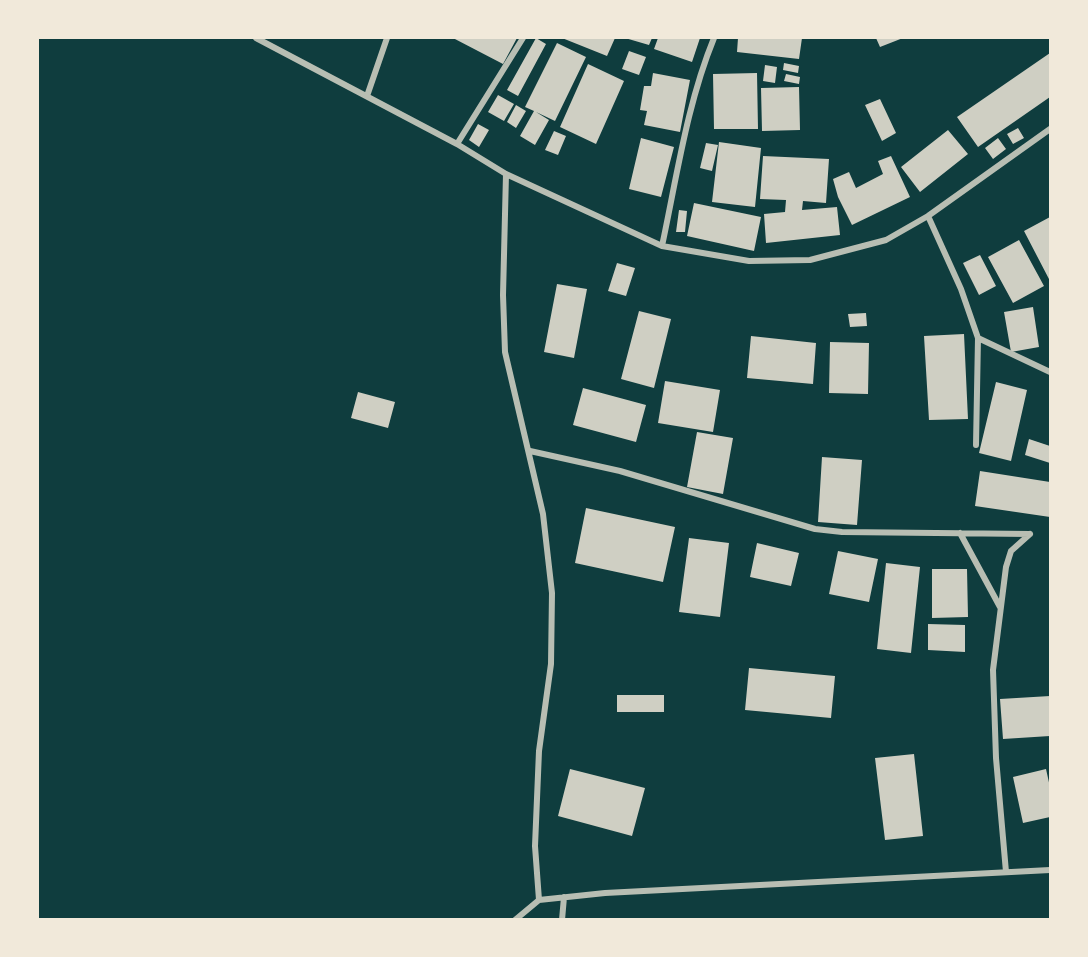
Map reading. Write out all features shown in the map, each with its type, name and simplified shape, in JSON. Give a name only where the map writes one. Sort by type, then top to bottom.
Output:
[{"type":"street","points":[[256,38],[457,144],[507,174],[662,246],[749,261],[810,260],[886,240],[928,216],[1050,129]]},
{"type":"street","points":[[368,96],[387,38]]},
{"type":"street","points":[[457,144],[523,38]]},
{"type":"street","points":[[662,246],[693,98],[714,38]]},
{"type":"street","points":[[507,174],[503,295],[505,352],[543,514],[552,592],[551,664],[539,751],[535,846],[539,900]]},
{"type":"street","points":[[928,216],[961,290],[978,338],[976,445]]},
{"type":"street","points":[[978,338],[1050,372]]},
{"type":"street","points":[[530,451],[620,471],[815,530],[1030,534],[1011,551],[1006,567],[993,670],[996,758],[1006,872]]},
{"type":"street","points":[[960,533],[1000,608]]},
{"type":"street","points":[[515,920],[539,900],[605,893],[1050,870]]},
{"type":"street","points":[[562,920],[564,897]]},
{"type":"building","points":[[453,38],[517,38],[503,64]]},
{"type":"building","points":[[536,38],[546,44],[518,96],[507,90]]},
{"type":"building","points":[[562,38],[615,38],[607,56]]},
{"type":"building","points":[[625,38],[652,38],[649,45]]},
{"type":"building","points":[[658,38],[700,38],[692,62],[654,49]]},
{"type":"building","points":[[738,38],[802,38],[799,59],[737,52]]},
{"type":"building","points":[[876,38],[903,38],[880,47]]},
{"type":"building","points":[[557,43],[586,57],[555,121],[536,112],[549,120],[535,145],[520,136],[534,111],[525,107]]},
{"type":"building","points":[[629,51],[646,57],[639,75],[622,69]]},
{"type":"building","points":[[1050,53],[1050,97],[978,147],[957,117]]},
{"type":"building","points":[[784,63],[799,66],[798,73],[783,70]]},
{"type":"building","points":[[588,64],[624,81],[596,144],[560,127]]},
{"type":"building","points":[[765,65],[777,67],[775,83],[763,81]]},
{"type":"building","points":[[653,73],[690,80],[680,132],[644,125],[647,111],[640,110],[644,86],[651,86]]},
{"type":"building","points":[[757,73],[758,129],[714,129],[713,74]]},
{"type":"building","points":[[786,74],[800,77],[799,84],[784,81]]},
{"type":"building","points":[[799,87],[800,130],[762,131],[761,88]]},
{"type":"building","points":[[498,95],[514,104],[504,121],[488,112]]},
{"type":"building","points":[[880,99],[896,133],[882,141],[865,105]]},
{"type":"building","points":[[516,105],[526,111],[516,128],[507,122]]},
{"type":"building","points":[[478,124],[489,130],[479,147],[469,140]]},
{"type":"building","points":[[1018,128],[1024,138],[1013,144],[1007,134]]},
{"type":"building","points":[[948,130],[968,154],[920,192],[901,167]]},
{"type":"building","points":[[554,131],[566,136],[558,155],[545,150]]},
{"type":"building","points":[[641,138],[674,147],[661,197],[629,189]]},
{"type":"building","points":[[998,138],[1006,149],[993,159],[985,148]]},
{"type":"building","points":[[719,142],[761,148],[755,207],[712,202]]},
{"type":"building","points":[[706,143],[718,145],[712,171],[700,168]]},
{"type":"building","points":[[763,156],[829,159],[826,203],[803,201],[802,210],[837,207],[840,235],[766,243],[764,214],[785,212],[786,200],[760,199]]},
{"type":"building","points":[[891,156],[910,197],[852,225],[838,197],[833,179],[849,172],[856,188],[883,174],[878,161]]},
{"type":"building","points":[[694,203],[761,217],[754,251],[687,236]]},
{"type":"building","points":[[679,210],[687,211],[685,232],[676,232]]},
{"type":"building","points":[[1050,217],[1050,281],[1024,231]]},
{"type":"building","points":[[1019,240],[1044,286],[1013,303],[988,257]]},
{"type":"building","points":[[980,255],[996,286],[979,295],[963,263]]},
{"type":"building","points":[[617,263],[635,268],[626,296],[608,291]]},
{"type":"building","points":[[557,284],[587,289],[574,358],[544,352]]},
{"type":"building","points":[[1033,307],[1039,347],[1011,352],[1004,312]]},
{"type":"building","points":[[639,311],[671,319],[654,388],[621,379]]},
{"type":"building","points":[[866,313],[867,326],[850,327],[848,314]]},
{"type":"building","points":[[964,334],[968,419],[929,420],[924,336]]},
{"type":"building","points":[[751,336],[816,343],[813,384],[747,378]]},
{"type":"building","points":[[830,342],[869,343],[868,394],[829,393]]},
{"type":"building","points":[[665,381],[720,390],[713,432],[658,423]]},
{"type":"building","points":[[996,382],[1027,390],[1011,461],[979,453]]},
{"type":"building","points":[[583,388],[646,405],[636,442],[573,425]]},
{"type":"building","points":[[358,392],[395,402],[388,428],[351,418]]},
{"type":"building","points":[[697,432],[733,438],[723,494],[687,487]]},
{"type":"building","points":[[1029,439],[1050,446],[1050,463],[1025,455]]},
{"type":"building","points":[[822,457],[862,460],[857,525],[818,522]]},
{"type":"building","points":[[980,471],[1050,482],[1050,517],[975,506]]},
{"type":"building","points":[[586,508],[675,527],[663,582],[575,563]]},
{"type":"building","points":[[689,538],[729,543],[720,617],[679,612]]},
{"type":"building","points":[[757,543],[799,553],[791,586],[750,577]]},
{"type":"building","points":[[838,551],[878,559],[869,602],[829,594]]},
{"type":"building","points":[[886,563],[920,567],[911,653],[877,649]]},
{"type":"building","points":[[932,569],[967,569],[968,617],[932,618]]},
{"type":"building","points":[[928,624],[965,625],[965,652],[928,650]]},
{"type":"building","points":[[749,668],[835,676],[831,718],[745,710]]},
{"type":"building","points":[[617,695],[664,695],[664,712],[617,712]]},
{"type":"building","points":[[1050,696],[1050,736],[1003,739],[1000,699]]},
{"type":"building","points":[[914,754],[923,836],[885,840],[875,758]]},
{"type":"building","points":[[570,769],[645,788],[632,836],[558,816]]},
{"type":"building","points":[[1046,769],[1050,787],[1050,817],[1023,823],[1013,777]]}]
